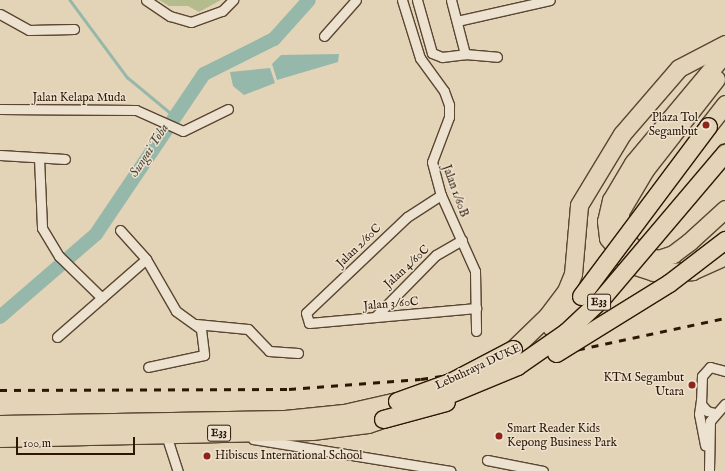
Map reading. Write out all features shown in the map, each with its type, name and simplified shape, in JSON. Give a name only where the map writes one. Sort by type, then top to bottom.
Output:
[{"type":"highway","points":[[513,349],[554,308],[566,291],[573,274],[579,205],[622,134],[666,80],[679,68],[725,44]]},
{"type":"highway","points":[[725,53],[633,163],[611,200],[606,220],[608,238],[629,264],[653,272],[692,271],[725,256]]},
{"type":"highway","points":[[725,68],[645,170],[620,212],[620,226],[624,238],[641,255],[658,259],[673,254],[689,242],[725,209]]},
{"type":"highway","name":"Lebuhraya DUKE","points":[[0,424],[285,419],[344,413],[397,401],[444,385],[539,337],[581,296],[725,104]]},
{"type":"highway","name":"Lebuhraya DUKE","points":[[0,439],[312,431],[383,419],[502,372],[566,332],[601,299],[725,153]]},
{"type":"highway","points":[[383,419],[461,397],[532,369],[675,279],[725,240]]},
{"type":"street","points":[[146,0],[170,16],[191,22],[222,11],[233,0]]},
{"type":"street","points":[[324,36],[356,0]]},
{"type":"street","name":"Jalan 1/60B","points":[[402,0],[420,58],[444,91],[449,105],[449,117],[432,162],[441,195],[475,271],[476,331]]},
{"type":"street","points":[[418,0],[432,53]]},
{"type":"street","points":[[451,0],[465,54]]},
{"type":"street","points":[[457,21],[550,0]]},
{"type":"street","points":[[0,14],[29,30],[74,29]]},
{"type":"street","points":[[420,58],[432,53],[442,57],[465,54],[497,57]]},
{"type":"street","name":"Jalan Kelapa Muda","points":[[0,109],[136,110],[175,130],[183,131],[228,109]]},
{"type":"street","points":[[0,155],[66,160]]},
{"type":"street","points":[[39,158],[42,228],[60,256],[102,298]]},
{"type":"street","name":"Jalan 2/60C","points":[[309,323],[306,313],[407,217],[441,195]]},
{"type":"street","points":[[120,230],[146,259],[165,297],[181,317],[196,324],[248,329],[269,351],[298,353]]},
{"type":"street","name":"Jalan 4/60C","points":[[375,317],[436,255],[462,240]]},
{"type":"street","points":[[57,337],[146,259]]},
{"type":"street","name":"Jalan 3/60C","points":[[309,323],[476,308]]},
{"type":"street","points":[[148,367],[204,355],[201,330],[196,324]]},
{"type":"street","points":[[709,466],[699,414],[704,372],[714,366],[725,371]]},
{"type":"street","points":[[701,400],[707,411],[715,413]]},
{"type":"street","points":[[709,466],[709,429],[715,413],[725,404]]},
{"type":"street","points":[[0,439],[246,437],[400,467],[450,471]]},
{"type":"street","points":[[167,438],[178,471]]},
{"type":"street","points":[[487,460],[543,471]]},
{"type":"green space","points":[[159,0],[221,0],[199,12],[188,6],[169,6]]},
{"type":"shaded area","points":[[339,54],[338,62],[277,80],[272,64],[281,55]]},
{"type":"shaded area","points":[[270,68],[275,83],[244,95],[233,86],[230,72]]},
{"type":"waterway","points":[[70,0],[127,77],[173,115]]},
{"type":"waterway","name":"Sungai Toba","points":[[0,317],[96,234],[204,74],[274,39],[309,0]]},
{"type":"railway","points":[[0,390],[289,389],[421,379],[482,370],[725,318]]},
{"type":"place","name":"Plaza Tol Segambut","points":[[706,125]]},
{"type":"place","name":"KTM Segambut Utara","points":[[692,385]]},
{"type":"place","name":"Smart Reader Kids Kepong Business Park","points":[[499,436]]},
{"type":"place","name":"Hibiscus International School","points":[[207,456]]}]
